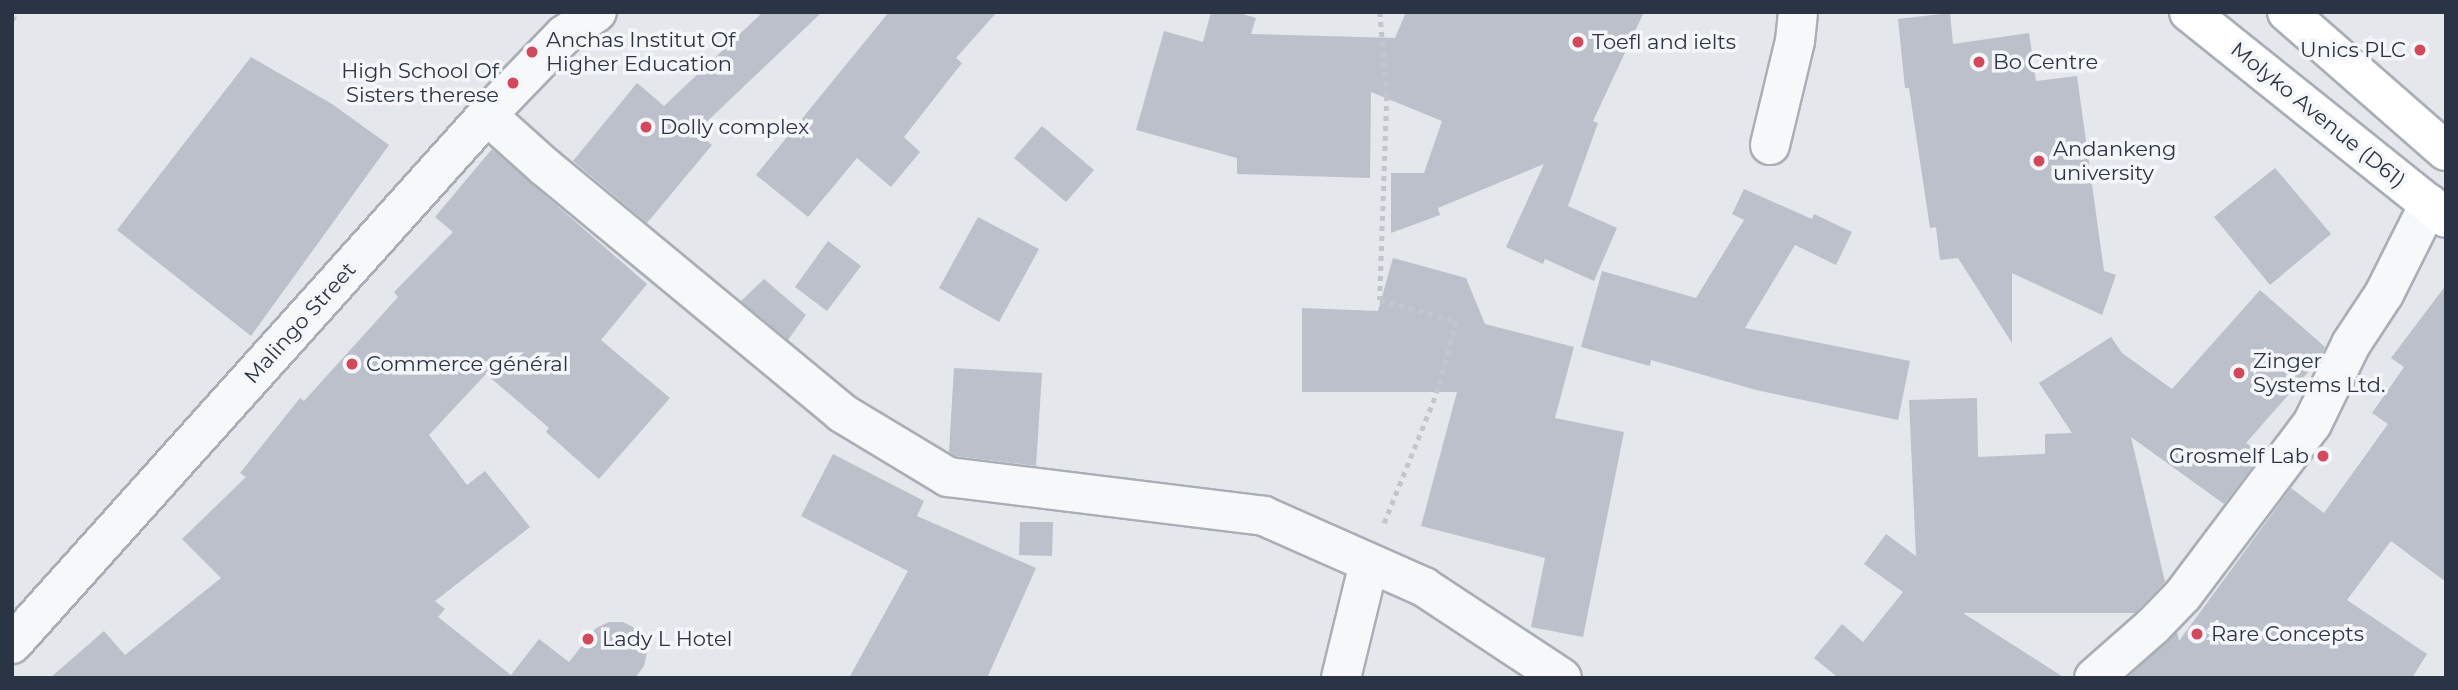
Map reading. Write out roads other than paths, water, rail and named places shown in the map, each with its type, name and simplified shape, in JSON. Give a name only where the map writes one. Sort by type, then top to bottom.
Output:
[{"type":"highway","name":"Molyko Avenue (D61)","points":[[2189,12],[2438,211]]},
{"type":"highway","points":[[2287,12],[2446,151]]},
{"type":"street","name":"Malingo Street","points":[[12,644],[487,115],[564,35],[597,12]]},
{"type":"street","points":[[1770,145],[1795,41],[1798,12]]},
{"type":"street","points":[[487,115],[545,167],[842,413],[948,477],[1264,516],[1424,587],[1562,678]]},
{"type":"street","points":[[2094,678],[2183,595],[2312,424],[2351,344],[2438,211]]},
{"type":"street","points":[[1341,678],[1369,563]]},
{"type":"place","name":"Toefl and ielts","points":[[1578,42]]},
{"type":"place","name":"Unics PLC","points":[[2420,50]]},
{"type":"place","name":"Anchas Institut Of Higher Education","points":[[532,52]]},
{"type":"place","name":"Bo Centre","points":[[1979,62]]},
{"type":"place","name":"High School Of Sisters therese","points":[[513,83]]},
{"type":"place","name":"Dolly complex","points":[[646,127]]},
{"type":"place","name":"Andankeng university","points":[[2039,161]]},
{"type":"place","name":"Commerce général","points":[[352,364]]},
{"type":"place","name":"Zinger Systems Ltd.","points":[[2239,373]]},
{"type":"place","name":"Grosmelf Lab","points":[[2323,456]]},
{"type":"place","name":"Rare Concepts","points":[[2197,634]]},
{"type":"place","name":"Lady L Hotel","points":[[588,639]]}]
